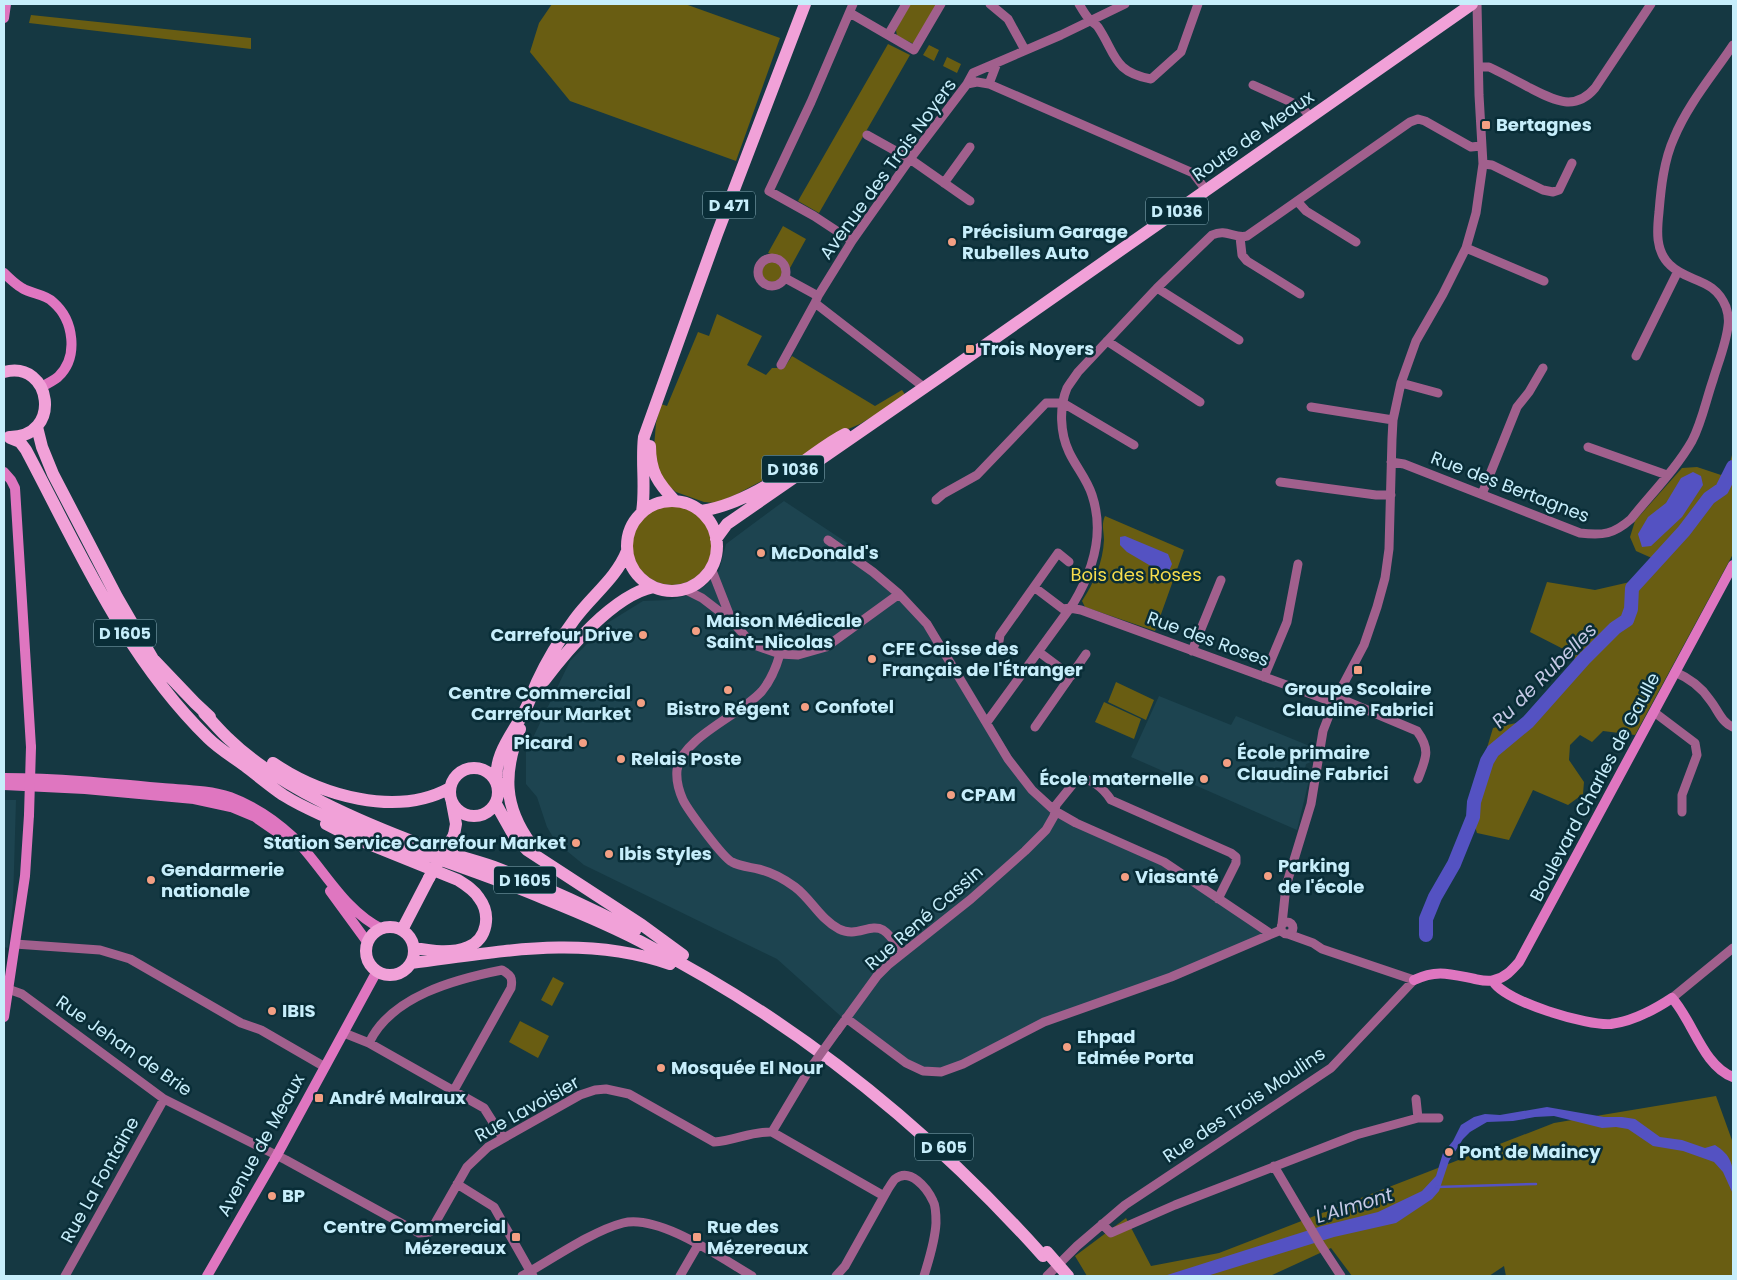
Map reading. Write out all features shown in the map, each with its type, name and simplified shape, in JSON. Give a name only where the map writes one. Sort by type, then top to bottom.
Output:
[{"type":"main road","name":"D 471","points":[[642,512],[645,486],[642,463],[644,437],[717,234],[805,4]]},
{"type":"main road","name":"Route de Meaux","points":[[716,539],[727,524],[925,388],[1472,4]]},
{"type":"main road","points":[[5,370],[17,371],[35,379],[45,397],[46,408],[43,418],[37,427],[29,433],[20,437],[7,437]]},
{"type":"main road","name":"D 471","points":[[655,406],[650,440],[651,462],[657,480],[675,500]]},
{"type":"main road","name":"Route de Meaux","points":[[701,511],[715,510],[746,496],[792,470],[821,447],[881,418]]},
{"type":"main road","name":"D 1605","points":[[37,427],[42,447],[53,474],[117,597],[154,659],[231,741],[257,762],[299,790],[361,820],[426,846],[492,866],[555,892],[600,912],[683,955]]},
{"type":"main road","name":"D 1605","points":[[7,437],[20,442],[26,450],[112,613],[145,666],[174,702],[210,740],[283,795],[298,803],[339,822],[393,843],[544,898],[647,945],[718,984]]},
{"type":"main road","points":[[675,500],[701,511],[711,523],[716,539],[715,556],[711,568],[700,580],[684,589],[667,590],[653,587],[645,582],[630,564],[627,551],[629,530],[634,520],[642,512],[660,502],[675,500]]},
{"type":"main road","points":[[402,930],[454,835],[465,825],[485,815],[496,804],[498,797],[497,767],[503,746],[524,712],[537,682],[556,648],[580,612],[616,573],[627,551]]},
{"type":"main road","points":[[530,699],[563,657],[590,629],[631,596],[653,587]]},
{"type":"main road","points":[[524,712],[522,727],[512,751],[508,786],[509,799],[513,814],[521,829],[547,863]]},
{"type":"main road","points":[[204,713],[250,748],[279,767],[310,784],[347,796],[392,802],[436,796],[450,788]]},
{"type":"main road","points":[[454,835],[456,824],[450,796],[452,780],[464,770],[486,761],[503,746]]},
{"type":"main road","points":[[472,768],[487,772],[497,783]]},
{"type":"main road","points":[[298,803],[312,816],[349,836],[458,880],[469,887],[480,899],[486,914],[486,922],[484,931],[476,942],[466,948],[447,952],[414,948]]},
{"type":"main road","points":[[452,803],[456,810],[463,814],[478,817]]},
{"type":"main road","points":[[496,804],[502,818],[519,842],[537,857],[642,925],[683,955]]},
{"type":"main road","points":[[411,963],[414,948],[408,935],[402,930],[382,928],[373,934],[368,942],[366,950],[367,959],[371,966],[377,971],[392,975],[399,973],[411,963],[533,947],[573,946],[624,951],[648,956],[718,984]]},
{"type":"main road","name":"D 605","points":[[683,955],[802,1032],[876,1089],[930,1134],[976,1177],[1045,1254],[1060,1276]]},
{"type":"main road","name":"D 605","points":[[718,984],[811,1047],[888,1106],[979,1188],[1068,1276]]},
{"type":"street","points":[[4,18],[6,4]]},
{"type":"street","points":[[852,241],[814,216],[769,191],[854,4]]},
{"type":"street","points":[[888,35],[906,4]]},
{"type":"street","points":[[850,13],[914,50],[941,4]]},
{"type":"street","points":[[990,4],[1008,19],[1025,50]]},
{"type":"street","points":[[1079,4],[1090,20],[1097,25],[1116,61],[1122,68],[1144,78],[1151,79],[1181,52],[1198,4]]},
{"type":"street","points":[[968,84],[973,73],[1125,4]]},
{"type":"street","points":[[1287,927],[1284,902],[1286,886],[1311,804],[1322,731],[1335,700],[1364,645],[1385,578],[1389,549],[1393,420],[1401,384],[1416,341],[1443,294],[1466,248],[1476,213],[1482,164],[1477,4]]},
{"type":"street","points":[[1479,67],[1489,67],[1554,100],[1578,101],[1590,94],[1595,88],[1651,4]]},
{"type":"street","name":"Rue des Bertagnes","points":[[1391,462],[1404,464],[1580,533],[1604,535],[1622,526],[1631,518],[1691,442],[1699,424],[1724,346],[1728,325],[1725,306],[1720,296],[1713,288],[1678,271],[1670,265],[1660,249],[1657,233],[1666,163],[1674,138],[1686,114],[1733,46]]},
{"type":"street","points":[[989,84],[997,63]]},
{"type":"street","name":"Avenue des Trois Noyers","points":[[781,364],[816,300],[852,241],[910,159],[968,84],[976,82],[989,84],[1193,173],[1206,190]]},
{"type":"street","points":[[1253,85],[1302,107],[1311,118]]},
{"type":"street","points":[[987,722],[1070,608],[1089,575],[1094,560],[1098,531],[1093,497],[1088,484],[1065,443],[1062,422],[1063,403],[1067,388],[1078,372],[1157,288],[1212,235],[1226,232],[1240,238],[1247,236],[1410,122],[1418,119],[1471,147],[1481,146]]},
{"type":"street","points":[[867,134],[910,159],[970,201]]},
{"type":"street","points":[[944,183],[970,147]]},
{"type":"street","points":[[1482,164],[1492,165],[1543,190],[1553,192],[1560,190],[1572,163]]},
{"type":"street","points":[[1297,201],[1306,212],[1356,242]]},
{"type":"street","points":[[1240,238],[1242,255],[1246,261],[1300,294]]},
{"type":"street","points":[[1466,248],[1544,281]]},
{"type":"street","points":[[1636,356],[1678,271]]},
{"type":"street","points":[[4,273],[22,288],[52,300],[68,320],[72,335],[71,353],[67,367],[57,378],[41,387]]},
{"type":"street","points":[[785,278],[816,300],[925,388]]},
{"type":"street","points":[[1157,288],[1239,340]]},
{"type":"street","points":[[1107,341],[1200,402]]},
{"type":"street","points":[[1482,494],[1517,407],[1529,392],[1543,368]]},
{"type":"street","points":[[1401,384],[1438,393]]},
{"type":"street","points":[[936,500],[942,494],[976,475],[1046,403],[1063,403],[1134,445]]},
{"type":"street","points":[[1312,407],[1393,420]]},
{"type":"street","points":[[1588,447],[1666,475]]},
{"type":"street","points":[[4,1017],[25,876],[31,747],[15,488],[7,476]]},
{"type":"street","points":[[1280,482],[1376,495],[1391,495]]},
{"type":"street","points":[[828,540],[873,572],[899,594],[927,624],[1008,759],[1024,780],[1055,811],[1076,823],[1164,862],[1271,934]]},
{"type":"street","points":[[998,647],[1000,635],[1058,553],[1069,562]]},
{"type":"street","points":[[1264,677],[1287,622],[1298,564]]},
{"type":"street","name":"Boulevard Charles de Gaulle","points":[[1494,981],[1507,974],[1519,962],[1733,565]]},
{"type":"street","points":[[711,568],[732,621]]},
{"type":"street","points":[[1192,651],[1222,580]]},
{"type":"street","name":"Rue des Roses","points":[[1034,587],[1063,609],[1070,608],[1330,701],[1341,699],[1417,731],[1424,741],[1427,755],[1418,779]]},
{"type":"street","points":[[684,589],[702,598],[732,621],[757,646],[780,654],[798,655],[826,647],[899,594]]},
{"type":"street","points":[[1039,652],[1071,676]]},
{"type":"street","points":[[780,654],[772,678],[756,697],[692,743],[684,754],[677,770],[678,786],[684,802],[722,855],[732,862],[761,870],[787,882],[802,892],[829,922],[842,931],[852,932],[875,928],[882,930],[903,953]]},
{"type":"street","points":[[1035,727],[1086,654]]},
{"type":"street","points":[[1675,672],[1700,689],[1715,706],[1726,724],[1733,727]]},
{"type":"street","points":[[1654,712],[1695,743],[1697,755],[1682,795],[1682,812]]},
{"type":"street","points":[[4,778],[87,781],[227,796],[251,806],[271,818],[294,838],[338,891],[367,921],[382,928]]},
{"type":"street","name":"Rue René Cassin","points":[[772,1132],[809,1070],[877,976],[971,899],[1025,851],[1046,830],[1056,805],[1073,782],[1082,778],[1102,788],[1111,800],[1231,853],[1236,857],[1236,863],[1218,899]]},
{"type":"street","points":[[4,785],[172,796],[232,806],[255,817],[285,838],[344,908],[368,942]]},
{"type":"street","points":[[846,1018],[906,1063],[923,1071],[941,1072],[963,1064],[1044,1022],[1171,977],[1287,927],[1296,926],[1322,949],[1414,980],[1427,974],[1440,973],[1494,981],[1504,991],[1544,1010],[1593,1022],[1611,1024],[1635,1018],[1657,1008],[1733,948]]},
{"type":"street","points":[[15,944],[100,950],[130,959],[241,1023],[262,1030],[325,1067]]},
{"type":"street","points":[[369,1043],[380,1024],[398,1009],[419,997],[446,985],[478,975],[502,970],[510,974],[512,980],[511,988],[454,1090]]},
{"type":"street","name":"Avenue de Meaux","points":[[207,1276],[277,1155],[377,971]]},
{"type":"street","name":"Rue des Trois Moulins","points":[[1047,1276],[1077,1246],[1125,1205],[1331,1068],[1414,980]]},
{"type":"street","name":"Rue Jehan de Brie","points":[[8,989],[22,994],[164,1099],[277,1155]]},
{"type":"street","points":[[1672,998],[1712,1060],[1727,1075],[1733,1077]]},
{"type":"street","points":[[344,1032],[369,1043],[484,1108],[504,1138]]},
{"type":"street","name":"Rue Lavoisier","points":[[277,1155],[420,1233],[430,1232],[467,1167],[488,1147],[580,1095],[595,1090],[606,1089],[629,1094],[714,1142],[722,1142],[761,1131],[772,1132]]},
{"type":"street","name":"Rue La Fontaine","points":[[65,1276],[164,1099]]},
{"type":"street","points":[[1416,1100],[1418,1118]]},
{"type":"street","points":[[1102,1224],[1111,1233],[1175,1205],[1356,1135],[1418,1118],[1438,1118]]},
{"type":"street","points":[[772,1132],[884,1196]]},
{"type":"street","points":[[1274,1166],[1341,1276]]},
{"type":"street","points":[[836,1276],[845,1266],[895,1179],[903,1175],[914,1177],[925,1188],[934,1202],[936,1222],[933,1245],[924,1276]]},
{"type":"street","points":[[457,1184],[494,1207],[528,1275],[600,1232],[625,1222],[646,1222],[667,1228],[752,1276]]},
{"type":"street","points":[[680,1276],[698,1245]]},
{"type":"shaded area","points":[[1693,472],[1701,476],[1703,485],[1682,517],[1651,546],[1642,547],[1638,534],[1648,517],[1666,503],[1681,478]]},
{"type":"shaded area","points":[[784,501],[864,554],[867,564],[925,616],[948,649],[1010,754],[1054,808],[1165,861],[1274,932],[1171,982],[1056,1019],[962,1066],[922,1073],[845,1020],[777,959],[584,865],[556,842],[547,827],[537,797],[526,784],[526,752],[570,661],[609,622],[643,601],[669,600],[685,596],[705,586],[719,571],[726,544]]},
{"type":"shaded area","points":[[1125,536],[1168,554],[1172,564],[1169,571],[1161,572],[1127,552],[1120,545],[1120,537]]},
{"type":"shaded area","name":"École primaire Claudine Fabrici","points":[[1159,696],[1231,725],[1236,716],[1312,747],[1311,762],[1306,764],[1305,769],[1311,772],[1297,830],[1131,757]]},
{"type":"shaded area","points":[[4,800],[16,800],[13,903],[8,948],[4,947]]},
{"type":"shaded area","points":[[1547,1107],[1604,1117],[1635,1119],[1660,1137],[1682,1140],[1705,1148],[1715,1145],[1730,1160],[1733,1172],[1733,1194],[1723,1172],[1714,1162],[1683,1151],[1653,1146],[1628,1129],[1616,1127],[1602,1128],[1554,1116],[1487,1122],[1470,1132],[1463,1139],[1449,1161],[1439,1191],[1432,1199],[1396,1223],[1334,1237],[1207,1276],[1164,1276],[1322,1226],[1378,1212],[1422,1191],[1436,1176],[1443,1153],[1453,1141],[1461,1125],[1474,1117],[1485,1114],[1500,1115]]},
{"type":"green space","points":[[552,4],[685,4],[780,38],[736,161],[570,101],[530,52],[539,23]]},
{"type":"green space","points":[[910,4],[938,4],[914,44],[897,36],[896,30]]},
{"type":"green space","points":[[31,15],[251,38],[251,49],[29,23]]},
{"type":"green space","points":[[888,44],[910,55],[819,213],[798,201]]},
{"type":"green space","points":[[929,45],[939,50],[934,61],[923,55]]},
{"type":"green space","points":[[947,57],[961,64],[957,73],[943,66]]},
{"type":"green space","points":[[783,226],[806,239],[790,268],[783,259],[768,253]]},
{"type":"green space","points":[[768,262],[776,262],[782,268],[782,276],[776,282],[768,282],[762,276],[762,268]]},
{"type":"green space","points":[[717,314],[762,336],[747,365],[766,375],[772,368],[784,368],[792,356],[875,406],[902,390],[906,396],[860,424],[846,430],[788,467],[716,503],[704,502],[676,492],[665,483],[657,466],[654,447],[656,423],[661,404],[667,406],[698,332],[709,336]]},
{"type":"green space","points":[[1733,451],[1733,554],[1635,735],[1603,731],[1592,742],[1580,735],[1570,745],[1569,760],[1584,782],[1583,794],[1568,805],[1533,790],[1509,840],[1477,833],[1469,808],[1493,728],[1521,722],[1573,665],[1575,655],[1530,632],[1547,582],[1595,590],[1630,582],[1654,559],[1636,551],[1630,537],[1635,521],[1682,468],[1697,467],[1721,475],[1729,467]]},
{"type":"green space","points":[[672,505],[687,508],[700,517],[709,530],[712,545],[709,560],[700,573],[687,582],[672,585],[657,582],[644,573],[635,560],[632,545],[635,530],[644,517],[657,508]]},
{"type":"green space","name":"Bois des Roses","points":[[1105,516],[1184,550],[1155,631],[1085,607],[1082,601],[1094,580],[1100,564]]},
{"type":"green space","points":[[1116,682],[1154,700],[1146,720],[1108,702]]},
{"type":"green space","points":[[1104,702],[1141,719],[1134,739],[1095,722]]},
{"type":"green space","points":[[553,977],[564,983],[552,1006],[541,1000]]},
{"type":"green space","points":[[520,1021],[549,1036],[538,1058],[509,1042]]},
{"type":"green space","points":[[1716,1096],[1733,1143],[1733,1276],[1506,1276],[1504,1266],[1489,1276],[1352,1276],[1331,1248],[1270,1276],[1087,1276],[1075,1256],[1126,1218],[1151,1266],[1219,1253],[1554,1123]]},
{"type":"waterway","name":"Ru de Rubelles","points":[[1426,935],[1426,919],[1435,897],[1454,864],[1473,817],[1474,802],[1487,761],[1493,751],[1528,722],[1584,659],[1615,628],[1627,620],[1631,609],[1632,588],[1684,531],[1709,498],[1722,489],[1733,467]]},
{"type":"waterway","points":[[1437,1187],[1536,1184]]},
{"type":"place","name":"Bertagnes","points":[[1486,125]]},
{"type":"place","name":"Précisium Garage Rubelles Auto","points":[[952,242]]},
{"type":"place","name":"Trois Noyers","points":[[970,349]]},
{"type":"place","name":"McDonald's","points":[[761,553]]},
{"type":"place","name":"Maison Médicale Saint-Nicolas","points":[[696,631]]},
{"type":"place","name":"Carrefour Drive","points":[[643,635]]},
{"type":"place","name":"CFE Caisse des Français de l'Étranger","points":[[872,659]]},
{"type":"place","name":"Groupe Scolaire Claudine Fabrici","points":[[1358,670]]},
{"type":"place","name":"Bistro Régent","points":[[728,690]]},
{"type":"place","name":"Centre Commercial Carrefour Market","points":[[641,703]]},
{"type":"place","name":"Confotel","points":[[805,707]]},
{"type":"place","name":"Picard","points":[[583,743]]},
{"type":"place","name":"Relais Poste","points":[[621,759]]},
{"type":"place","name":"École primaire Claudine Fabrici","points":[[1227,763]]},
{"type":"place","name":"École maternelle","points":[[1204,779]]},
{"type":"place","name":"CPAM","points":[[951,795]]},
{"type":"place","name":"Station Service Carrefour Market","points":[[576,843]]},
{"type":"place","name":"Ibis Styles","points":[[609,854]]},
{"type":"place","name":"Parking de l'école","points":[[1268,876]]},
{"type":"place","name":"Viasanté","points":[[1125,877]]},
{"type":"place","name":"Gendarmerie nationale","points":[[151,880]]},
{"type":"place","name":"IBIS","points":[[272,1011]]},
{"type":"place","name":"Ehpad Edmée Porta","points":[[1067,1047]]},
{"type":"place","name":"Mosquée El Nour","points":[[661,1068]]},
{"type":"place","name":"André Malraux","points":[[319,1098]]},
{"type":"place","name":"Pont de Maincy","points":[[1449,1152]]},
{"type":"place","name":"BP","points":[[272,1196]]},
{"type":"place","name":"Centre Commercial Mézereaux","points":[[516,1237]]},
{"type":"place","name":"Rue des Mézereaux","points":[[697,1237]]},
{"type":"water label","name":"L'Almont","points":[[1354,1205]]}]
